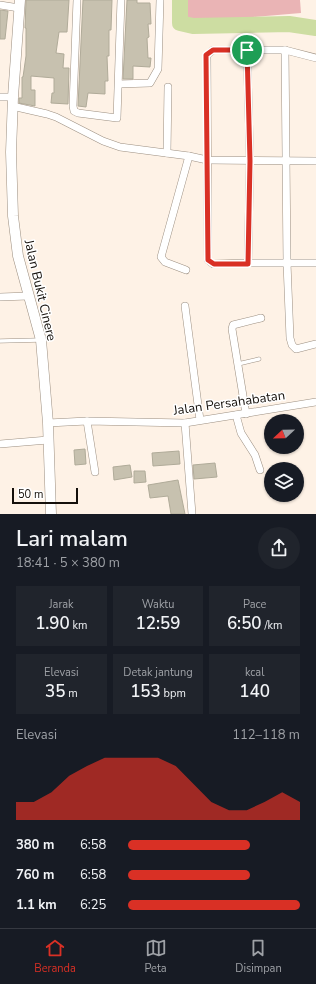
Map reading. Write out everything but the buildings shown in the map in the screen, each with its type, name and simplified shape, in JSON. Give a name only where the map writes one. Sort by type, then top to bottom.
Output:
[{"type":"main road","name":"Jalan Bukit Cinere","points":[[20,4],[12,102],[11,152],[13,216],[18,256],[41,340],[48,423],[51,514]]},
{"type":"street","points":[[77,0],[74,111],[78,114],[117,118],[121,0]]},
{"type":"street","points":[[119,84],[150,83],[158,69],[160,0]]},
{"type":"street","points":[[0,5],[20,4]]},
{"type":"street","points":[[316,58],[285,50],[213,50],[206,55],[208,260],[214,264],[316,263]]},
{"type":"street","points":[[247,50],[250,161],[248,264]]},
{"type":"street","points":[[285,50],[287,263],[290,338],[292,345],[296,349],[316,344]]},
{"type":"street","points":[[167,153],[168,88]]},
{"type":"street","points":[[0,97],[56,117],[103,141],[120,147],[207,160],[316,161]]},
{"type":"street","points":[[186,270],[164,262],[162,257],[188,156]]},
{"type":"street","points":[[0,297],[28,296]]},
{"type":"street","points":[[185,306],[200,420]]},
{"type":"street","points":[[246,414],[232,329],[233,326],[261,318]]},
{"type":"street","name":"Jalan Persahabatan","points":[[48,423],[87,421],[185,423],[316,402]]},
{"type":"street","points":[[236,415],[241,433],[255,455],[260,470]]},
{"type":"street","points":[[87,421],[95,472]]},
{"type":"street","points":[[185,423],[192,514]]},
{"type":"street","points":[[0,444],[48,440]]},
{"type":"lane","points":[[0,340],[41,340]]},
{"type":"lane","points":[[238,364],[259,359]]},
{"type":"shaded area","points":[[180,0],[300,0],[301,13],[180,23]]},
{"type":"waterway","points":[[180,0],[180,23],[193,26],[289,24],[316,28]]},
{"type":"route","points":[[213,50],[247,50],[250,161],[248,264],[214,264],[208,260],[206,55],[213,50]]}]
